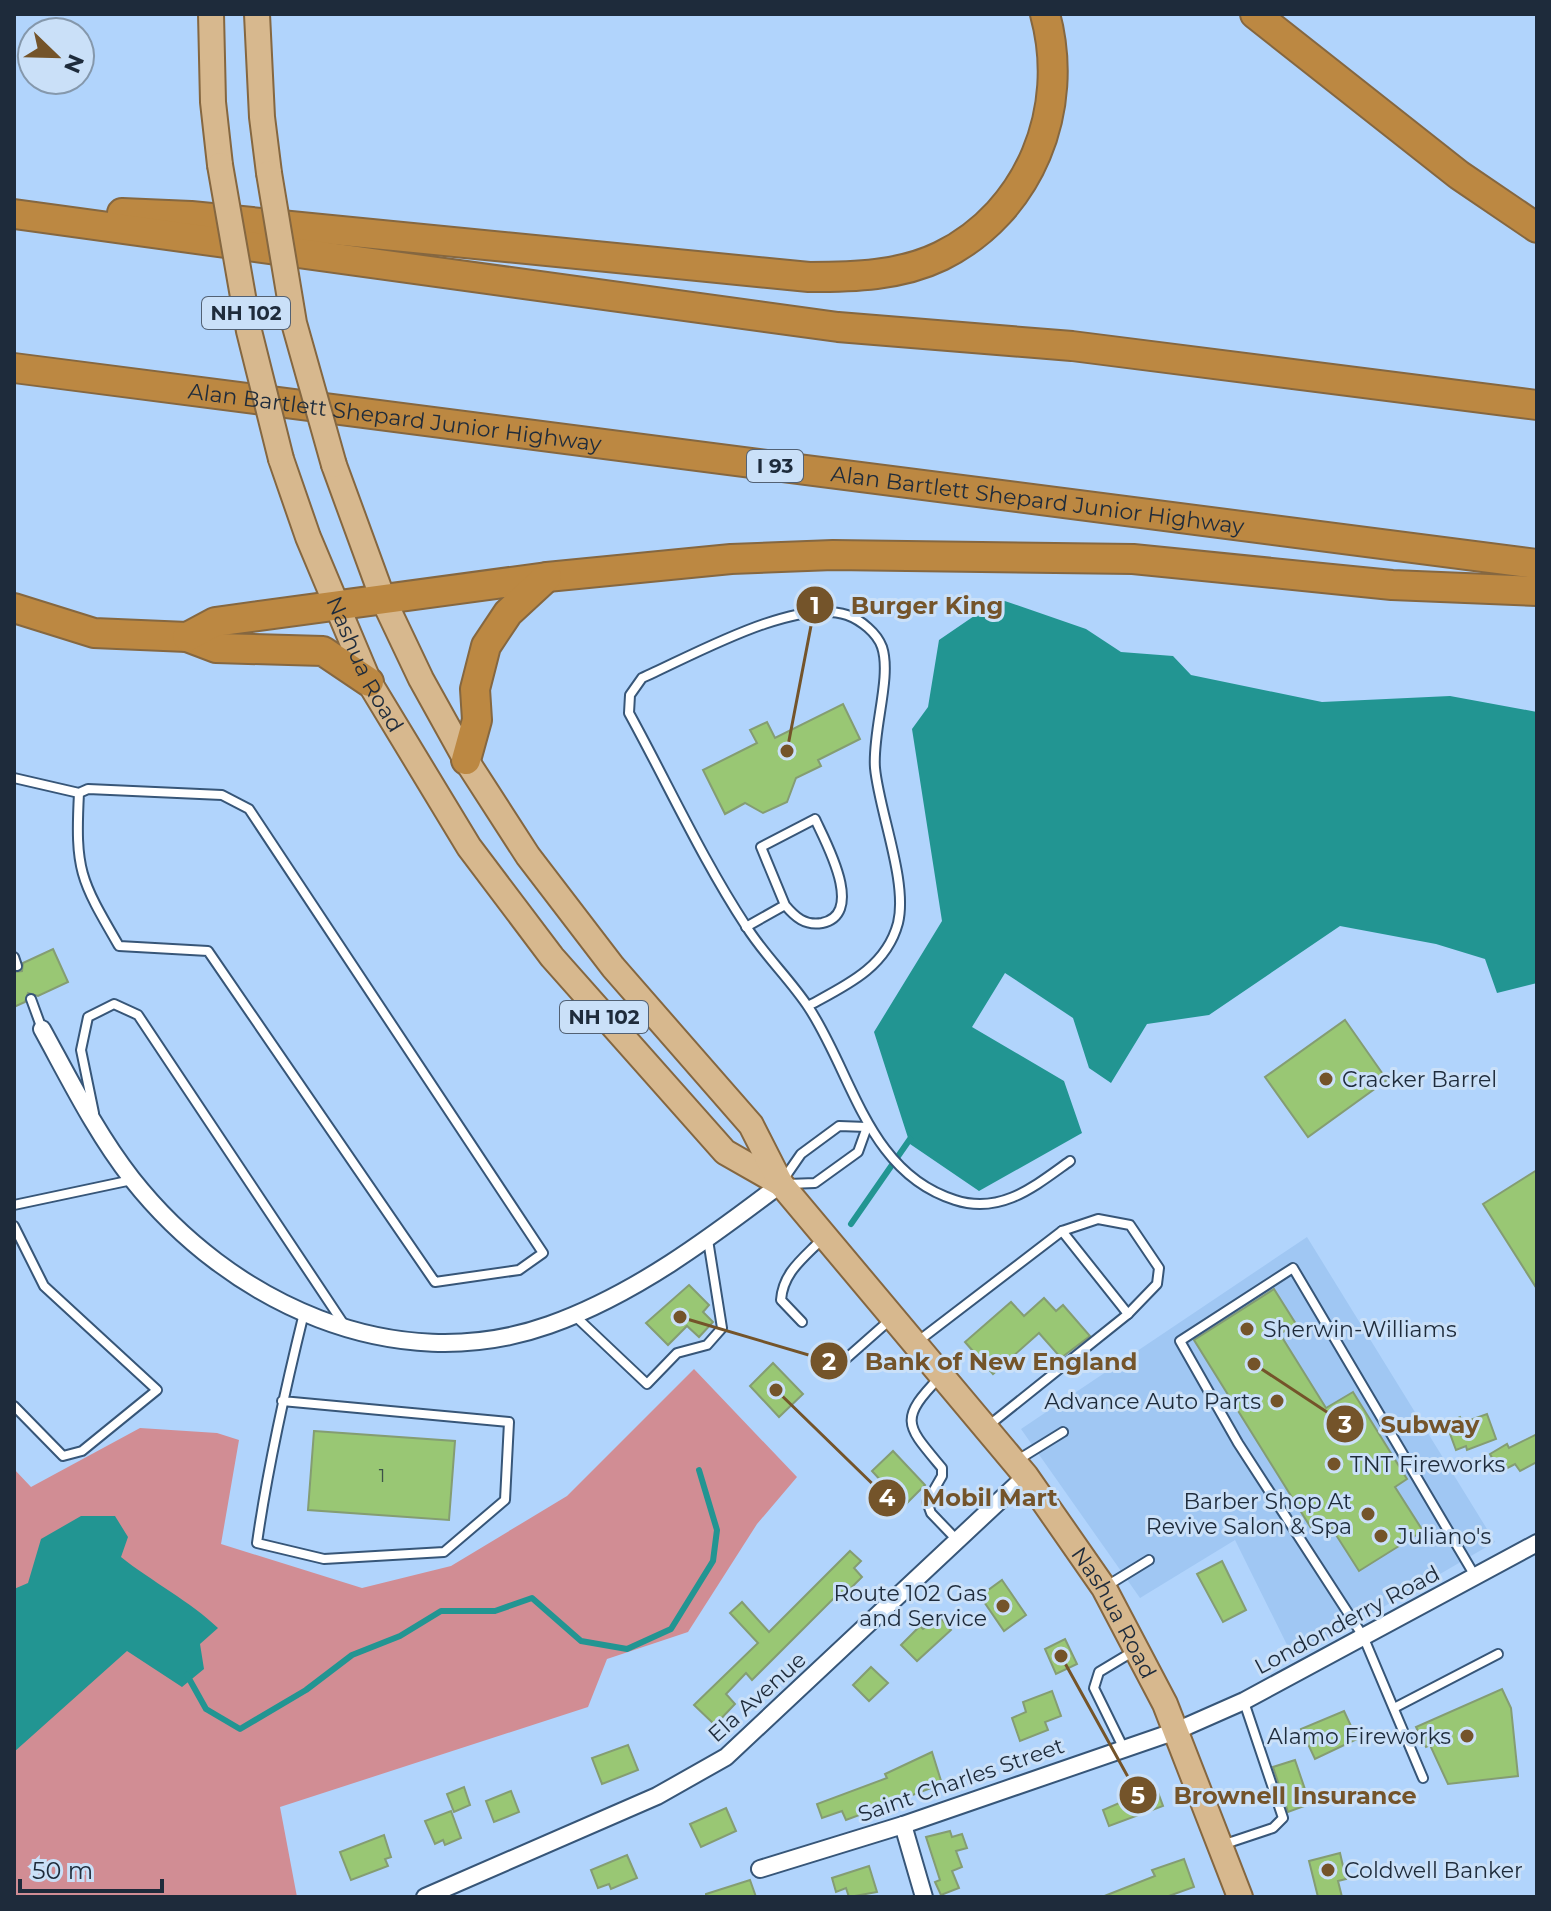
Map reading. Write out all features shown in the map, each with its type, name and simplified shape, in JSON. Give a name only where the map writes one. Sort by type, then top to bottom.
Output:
[{"type":"highway","points":[[14,211],[191,216],[809,277],[854,277],[898,271],[940,257],[977,234],[1011,201],[1027,176],[1047,126],[1052,97],[1054,64],[1045,14]]},
{"type":"highway","points":[[1255,14],[1459,175],[1537,228]]},
{"type":"highway","points":[[14,211],[838,327],[1072,346],[1537,405]]},
{"type":"highway","name":"Alan Bartlett Shepard Junior Highway","points":[[14,368],[1537,564]]},
{"type":"highway","points":[[187,637],[215,622],[547,577],[731,559],[933,554],[1133,559],[1392,585],[1537,591]]},
{"type":"highway","points":[[466,760],[477,720],[475,689],[486,646],[508,613],[547,577]]},
{"type":"highway","points":[[14,608],[94,633],[125,637],[187,637],[216,648],[323,651],[369,682]]},
{"type":"main road","name":"Nashua Road","points":[[211,14],[213,102],[220,165],[249,331],[281,459],[334,606],[369,682],[469,847],[552,957],[725,1152],[781,1184]]},
{"type":"main road","name":"Nashua Road","points":[[257,14],[262,117],[294,323],[334,465],[383,599],[466,760],[528,856],[590,939],[751,1125],[781,1184],[1020,1469],[1104,1588],[1138,1649],[1176,1731],[1221,1846]]},
{"type":"main road","name":"NH 102","points":[[1221,1846],[1240,1897]]},
{"type":"street","points":[[42,1029],[97,1129],[133,1180],[173,1224],[226,1272],[304,1313],[392,1341],[449,1343],[500,1338],[550,1325],[624,1289],[708,1240],[781,1184]]},
{"type":"street","name":"Ela Avenue","points":[[425,1897],[657,1796],[726,1757],[956,1539],[1020,1469]]},
{"type":"street","name":"Londonderry Road","points":[[1176,1731],[1244,1701],[1537,1543]]},
{"type":"street","name":"Saint Charles Street","points":[[760,1869],[903,1825],[1176,1731]]},
{"type":"street","points":[[903,1825],[924,1897]]},
{"type":"lane","points":[[808,1006],[870,969],[883,956],[899,921],[900,895],[875,769],[884,658],[874,634],[850,616],[818,611],[760,627],[642,678],[630,695],[629,713],[746,927],[808,1006],[867,1127],[886,1151],[911,1175],[955,1200],[989,1204],[1022,1195],[1070,1161]]},
{"type":"lane","points":[[14,778],[79,793],[88,789],[222,795],[249,809],[543,1253],[519,1270],[435,1282],[208,951],[119,946],[86,890],[78,867],[79,793]]},
{"type":"lane","points":[[815,819],[843,886],[842,902],[835,915],[825,922],[811,923],[796,918],[785,905],[761,847],[815,819]]},
{"type":"lane","points":[[746,927],[785,905]]},
{"type":"lane","points":[[31,999],[42,1029]]},
{"type":"lane","points":[[97,1129],[81,1050],[88,1017],[114,1004],[138,1015],[348,1329]]},
{"type":"lane","points":[[781,1184],[801,1154],[839,1126],[867,1127]]},
{"type":"lane","points":[[781,1184],[815,1183],[858,1152],[867,1127]]},
{"type":"lane","points":[[14,1205],[133,1180]]},
{"type":"lane","points":[[914,1345],[1062,1231],[1098,1219],[1130,1225],[1159,1268],[1157,1284],[1128,1314],[986,1428]]},
{"type":"lane","points":[[14,1226],[18,1248],[44,1286],[157,1390],[82,1451],[63,1456],[14,1406]]},
{"type":"lane","points":[[1062,1231],[1128,1314]]},
{"type":"lane","points":[[802,1322],[781,1300],[782,1287],[788,1274],[824,1236]]},
{"type":"lane","points":[[573,1314],[647,1384],[677,1353],[707,1345],[722,1328],[708,1240]]},
{"type":"lane","points":[[1423,1778],[1363,1636],[1238,1443],[1180,1341],[1293,1268],[1475,1576]]},
{"type":"lane","points":[[282,1401],[509,1422],[505,1500],[444,1552],[324,1559],[257,1543],[272,1443],[282,1401],[304,1313]]},
{"type":"lane","points":[[825,1347],[840,1364],[892,1319]]},
{"type":"lane","points":[[940,1376],[916,1402],[909,1416],[910,1430],[942,1468],[942,1476],[927,1502],[931,1513],[956,1539]]},
{"type":"lane","points":[[1020,1469],[1063,1432]]},
{"type":"lane","points":[[1104,1588],[1149,1560]]},
{"type":"lane","points":[[1123,1747],[1094,1688],[1099,1672],[1138,1649]]},
{"type":"lane","points":[[1394,1708],[1498,1654]]},
{"type":"lane","points":[[1221,1846],[1273,1828],[1283,1818],[1244,1701]]},
{"type":"shaded area","points":[[999,599],[1086,629],[1121,652],[1173,656],[1191,675],[1322,702],[1450,696],[1537,712],[1537,983],[1497,993],[1485,959],[1436,944],[1340,926],[1209,1015],[1147,1024],[1111,1083],[1089,1068],[1073,1018],[1005,973],[972,1027],[1064,1081],[1082,1133],[979,1191],[910,1144],[874,1032],[942,921],[912,729],[928,707],[939,640]]},
{"type":"shaded area","points":[[1307,1237],[1495,1542],[1294,1659],[1235,1540],[1140,1598],[1021,1429]]},
{"type":"shaded area","points":[[694,1369],[797,1477],[757,1524],[688,1632],[607,1659],[588,1707],[280,1807],[297,1897],[14,1897],[14,1469],[31,1487],[140,1428],[217,1433],[239,1440],[221,1544],[362,1588],[451,1566],[567,1496]]},
{"type":"shaded area","points":[[81,1516],[115,1516],[128,1537],[121,1557],[218,1628],[200,1644],[204,1669],[182,1687],[127,1651],[14,1752],[14,1589],[28,1583],[41,1539]]},
{"type":"building","points":[[843,704],[860,739],[818,760],[821,766],[796,778],[787,802],[763,813],[745,803],[725,814],[703,770],[757,743],[750,730],[767,722],[775,738]]},
{"type":"building","points":[[53,949],[68,982],[38,996],[28,993],[25,1002],[14,1007],[14,972],[22,971],[23,963]]},
{"type":"building","name":"Cracker Barrel","points":[[1345,1020],[1387,1080],[1308,1137],[1265,1077]]},
{"type":"building","points":[[1537,1170],[1537,1289],[1483,1204]]},
{"type":"building","points":[[689,1285],[709,1305],[703,1312],[713,1322],[699,1337],[687,1326],[668,1345],[646,1323]]},
{"type":"building","points":[[1274,1289],[1296,1324],[1280,1334],[1326,1408],[1353,1392],[1407,1479],[1395,1487],[1423,1531],[1359,1571],[1331,1527],[1316,1536],[1194,1340]]},
{"type":"building","points":[[1044,1298],[1056,1311],[1063,1305],[1090,1336],[1061,1358],[1039,1333],[993,1374],[965,1342],[1011,1302],[1024,1316]]},
{"type":"building","points":[[773,1363],[803,1394],[779,1417],[750,1386]]},
{"type":"building","points":[[1487,1414],[1496,1439],[1467,1450],[1466,1446],[1456,1450],[1446,1423],[1460,1417],[1462,1423]]},
{"type":"building","points":[[314,1431],[455,1441],[449,1520],[308,1510]]},
{"type":"building","points":[[1537,1434],[1537,1462],[1520,1471],[1515,1464],[1500,1472],[1490,1454],[1507,1444],[1509,1448]]},
{"type":"building","points":[[893,1451],[925,1485],[904,1506],[896,1498],[886,1508],[873,1494],[884,1484],[872,1471]]},
{"type":"building","points":[[850,1551],[861,1561],[854,1568],[862,1577],[850,1589],[838,1594],[752,1680],[746,1673],[726,1694],[735,1704],[715,1725],[694,1705],[758,1643],[730,1613],[742,1602],[769,1632]]},
{"type":"building","points":[[1222,1561],[1246,1610],[1223,1622],[1197,1574]]},
{"type":"building","name":"Route 102 Gas and Service","points":[[1002,1580],[1026,1615],[1004,1631],[980,1596]]},
{"type":"building","points":[[939,1616],[951,1630],[917,1661],[901,1645],[920,1626],[923,1629]]},
{"type":"building","points":[[1065,1639],[1077,1664],[1056,1674],[1045,1649]]},
{"type":"building","points":[[871,1667],[888,1683],[869,1701],[853,1685]]},
{"type":"building","name":"Alamo Fireworks","points":[[1502,1689],[1511,1708],[1518,1776],[1448,1784],[1430,1745],[1426,1747],[1416,1727]]},
{"type":"building","points":[[1052,1691],[1061,1716],[1045,1722],[1048,1730],[1020,1741],[1012,1718],[1026,1712],[1023,1702]]},
{"type":"building","points":[[1344,1711],[1357,1739],[1315,1759],[1301,1729]]},
{"type":"building","points":[[628,1745],[638,1770],[602,1784],[592,1758]]},
{"type":"building","points":[[932,1752],[942,1784],[846,1820],[842,1811],[822,1818],[817,1804],[887,1778],[885,1774]]},
{"type":"building","points":[[1295,1760],[1310,1804],[1288,1812],[1273,1767]]},
{"type":"building","points":[[464,1787],[470,1805],[454,1812],[447,1794]]},
{"type":"building","points":[[1156,1787],[1163,1806],[1109,1826],[1103,1810]]},
{"type":"building","points":[[511,1791],[519,1812],[494,1822],[486,1801]]},
{"type":"building","points":[[726,1808],[736,1831],[701,1847],[690,1824]]},
{"type":"building","points":[[451,1811],[461,1838],[445,1845],[443,1840],[435,1844],[425,1821]]},
{"type":"building","points":[[950,1831],[952,1837],[962,1834],[967,1848],[956,1851],[962,1867],[952,1871],[959,1888],[941,1895],[935,1882],[940,1880],[926,1837]]},
{"type":"building","points":[[384,1835],[391,1857],[385,1859],[388,1866],[351,1880],[340,1852]]},
{"type":"building","name":"Coldwell Banker","points":[[1340,1853],[1346,1879],[1338,1881],[1342,1897],[1318,1897],[1309,1861]]},
{"type":"building","points":[[627,1855],[637,1878],[611,1889],[609,1884],[598,1888],[591,1870]]},
{"type":"building","points":[[1184,1859],[1194,1887],[1166,1897],[1102,1897],[1155,1876],[1152,1870]]},
{"type":"building","points":[[869,1866],[877,1892],[849,1897],[846,1888],[836,1892],[832,1878]]},
{"type":"building","points":[[750,1880],[756,1897],[706,1897],[706,1894]]},
{"type":"waterway","points":[[851,1224],[910,1139]]},
{"type":"waterway","points":[[187,1675],[206,1709],[240,1729],[306,1690],[352,1655],[400,1636],[441,1611],[495,1611],[532,1598],[581,1641],[627,1649],[671,1629],[713,1561],[717,1530],[699,1470]]},
{"type":"place","name":"Burger King","points":[[787,751]]},
{"type":"place","name":"Cracker Barrel","points":[[1326,1079]]},
{"type":"place","name":"Bank of New England","points":[[680,1317]]},
{"type":"place","name":"Sherwin-Williams","points":[[1247,1329]]},
{"type":"place","name":"Subway","points":[[1254,1364]]},
{"type":"place","name":"Mobil Mart","points":[[776,1390]]},
{"type":"place","name":"Advance Auto Parts","points":[[1277,1401]]},
{"type":"place","name":"TNT Fireworks","points":[[1334,1464]]},
{"type":"place","name":"Barber Shop At Revive Salon & Spa","points":[[1368,1514]]},
{"type":"place","name":"Juliano's","points":[[1381,1536]]},
{"type":"place","name":"Route 102 Gas and Service","points":[[1003,1606]]},
{"type":"place","name":"Brownell Insurance","points":[[1061,1656]]},
{"type":"place","name":"Alamo Fireworks","points":[[1467,1736]]},
{"type":"place","name":"Coldwell Banker","points":[[1328,1870]]}]
